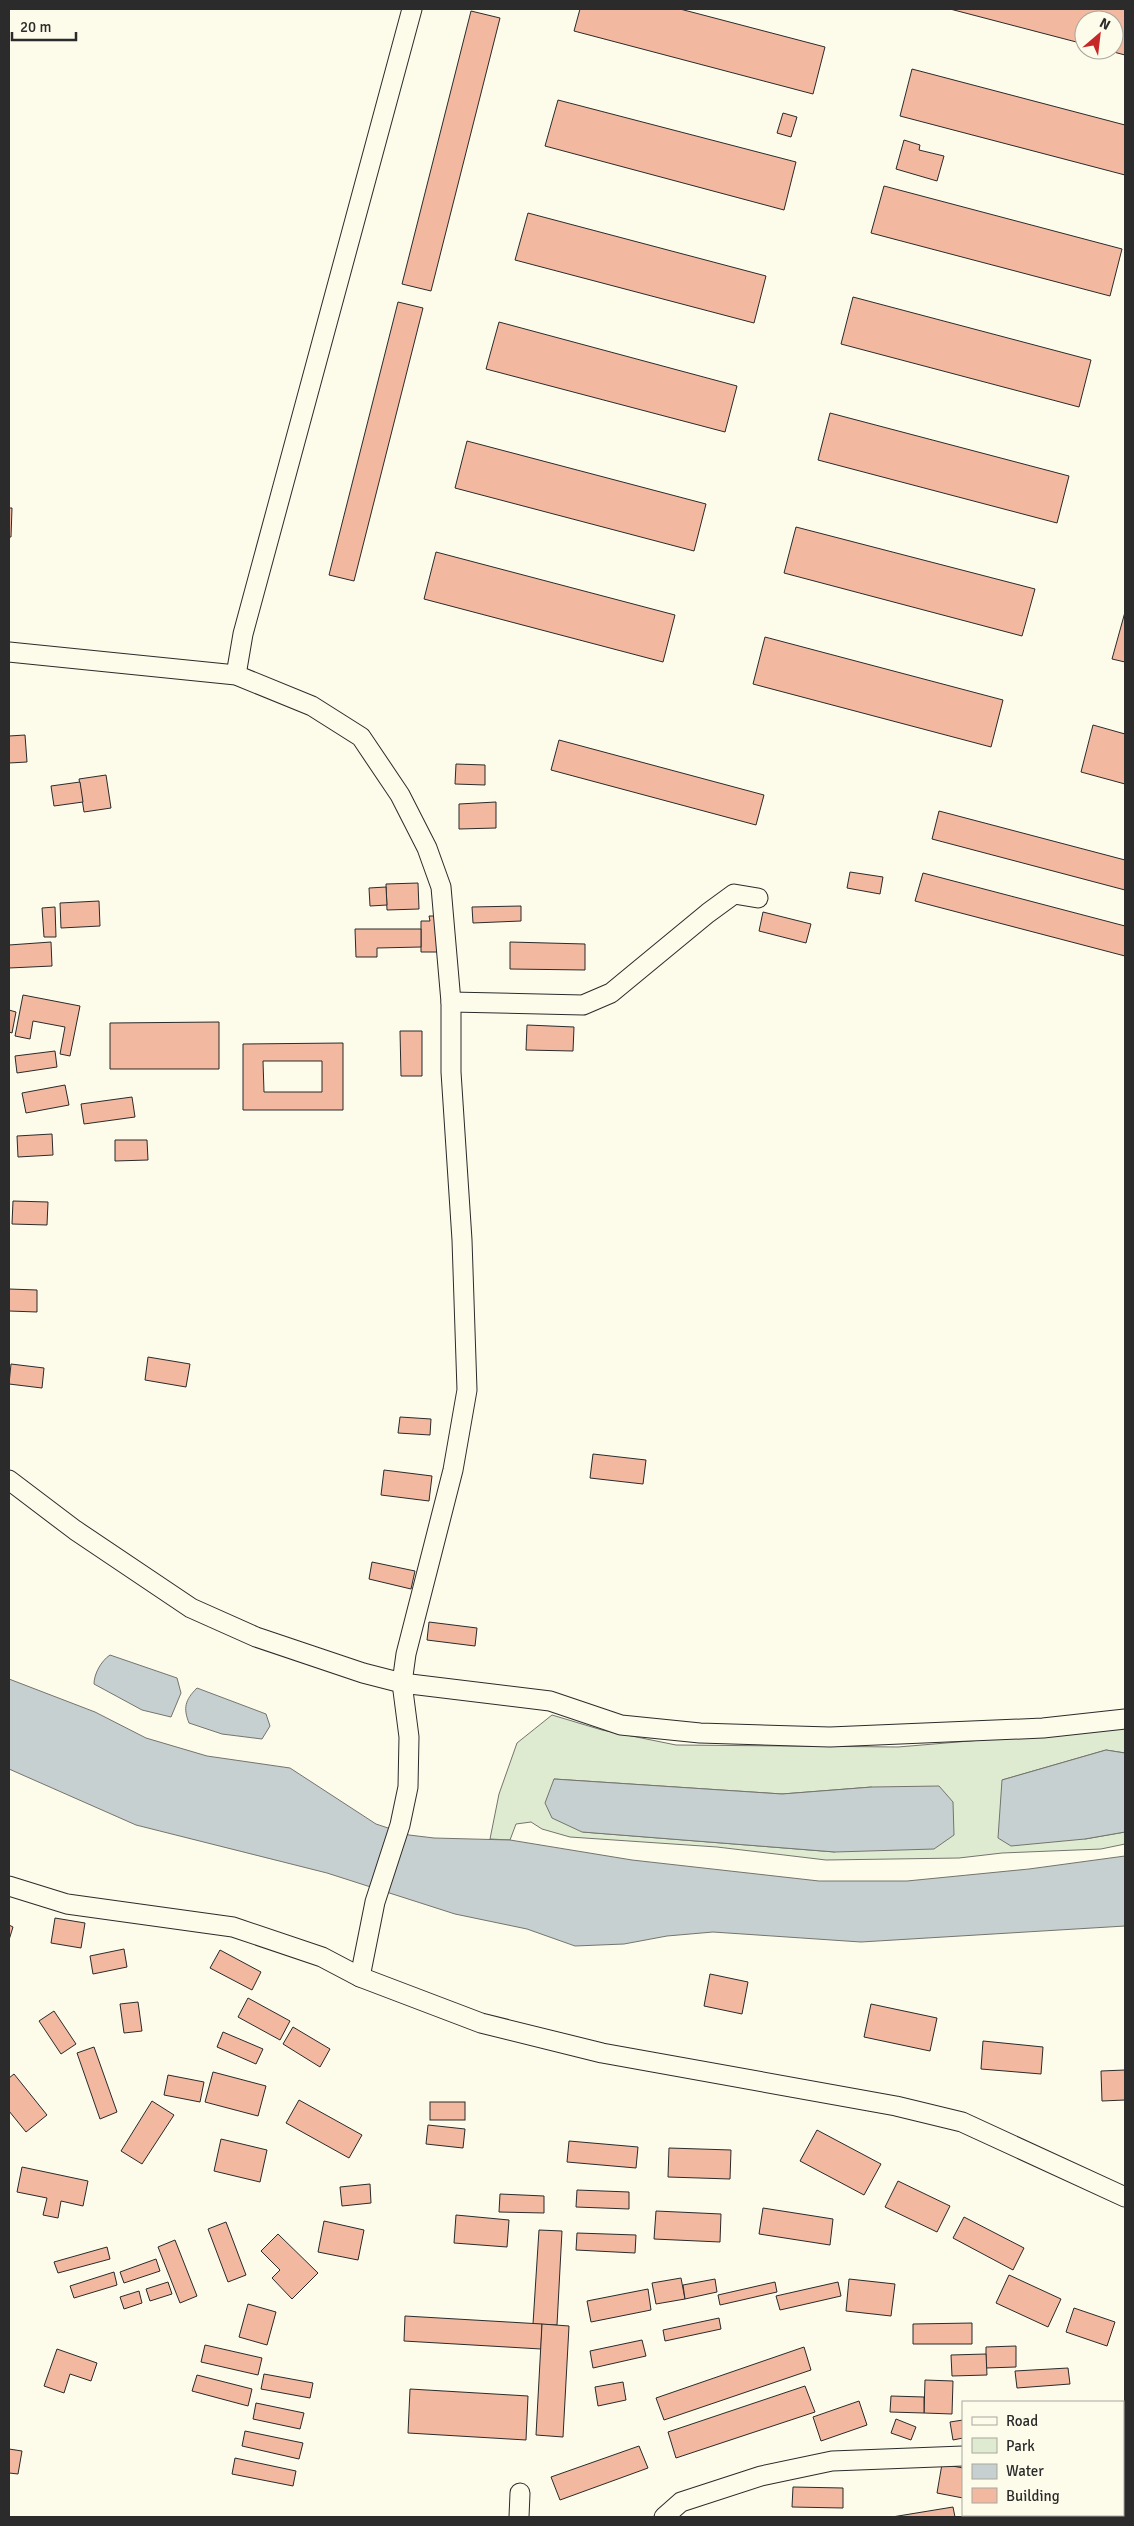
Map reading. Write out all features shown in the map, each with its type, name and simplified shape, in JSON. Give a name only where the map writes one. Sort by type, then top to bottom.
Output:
[{"type":"street","points":[[236,675],[243,634],[412,9]]},
{"type":"street","points":[[9,652],[236,675],[312,706],[361,737],[400,795],[427,848],[441,887],[451,1002],[452,1072],[462,1240],[467,1390],[453,1470],[406,1654],[402,1683],[409,1737],[408,1787],[400,1825],[374,1902],[360,1977]]},
{"type":"street","points":[[451,1002],[583,1005],[611,994],[708,913],[734,894],[758,898]]},
{"type":"street","points":[[9,1480],[75,1530],[191,1608],[256,1637],[363,1673],[402,1683],[550,1701],[621,1725],[700,1734],[830,1737],[1043,1728],[1125,1719]]},
{"type":"street","points":[[9,1886],[67,1904],[234,1927],[322,1957],[360,1977],[481,2023],[602,2053],[896,2106],[962,2122],[1125,2197]]},
{"type":"street","points":[[664,2517],[681,2502],[761,2476],[832,2461],[962,2456]]},
{"type":"street","points":[[519,2517],[520,2493]]},
{"type":"green space","points":[[552,1715],[602,1730],[676,1745],[898,1747],[1125,1728],[1125,1753],[1106,1750],[1002,1780],[1085,1839],[1125,1832],[1125,1844],[1101,1849],[1002,1853],[959,1858],[826,1860],[717,1847],[570,1837],[542,1829],[531,1822],[516,1824],[510,1840],[490,1839],[499,1794],[517,1743]],"holes":[[[554,1779],[782,1794],[872,1787],[835,1852],[583,1832]]]},
{"type":"water","points":[[110,1655],[177,1678],[181,1693],[171,1717],[142,1710],[94,1684],[99,1668]]},
{"type":"water","points":[[9,1679],[95,1712],[146,1738],[207,1756],[290,1768],[376,1824],[409,1835],[434,1838],[510,1840],[632,1860],[819,1881],[907,1881],[1029,1869],[1125,1856],[1125,1926],[861,1942],[713,1932],[667,1936],[624,1944],[575,1946],[527,1929],[455,1914],[327,1873],[136,1825],[9,1769]]},
{"type":"water","points":[[197,1688],[266,1714],[270,1726],[262,1739],[222,1734],[189,1723],[186,1704]]},
{"type":"water","points":[[1106,1750],[1125,1753],[1125,1832],[1085,1839],[1011,1846],[998,1838],[1002,1780]]},
{"type":"water","points":[[554,1779],[782,1794],[872,1787],[939,1786],[953,1802],[954,1835],[934,1849],[835,1852],[582,1832],[552,1818],[545,1803]]},
{"type":"building","points":[[580,9],[680,9],[825,47],[813,94],[574,31]]},
{"type":"building","points":[[950,9],[1125,9],[1125,55],[1124,10],[1074,10],[1074,41]]},
{"type":"building","points":[[471,11],[500,18],[431,291],[402,284]]},
{"type":"building","points":[[912,69],[1125,125],[1125,175],[900,116]]},
{"type":"building","points":[[558,100],[796,162],[784,210],[545,146]]},
{"type":"building","points":[[783,113],[797,117],[791,137],[777,133]]},
{"type":"building","points":[[904,140],[920,145],[919,150],[944,156],[937,181],[896,169]]},
{"type":"building","points":[[884,186],[1122,249],[1110,296],[871,233]]},
{"type":"building","points":[[528,213],[766,276],[754,323],[515,260]]},
{"type":"building","points":[[853,297],[1091,360],[1079,407],[841,344]]},
{"type":"building","points":[[398,302],[423,308],[354,581],[329,575]]},
{"type":"building","points":[[499,322],[737,386],[725,432],[486,369]]},
{"type":"building","points":[[830,413],[1069,476],[1057,523],[818,460]]},
{"type":"building","points":[[467,441],[706,504],[694,551],[455,488]]},
{"type":"building","points":[[9,508],[12,508],[11,537],[9,537]]},
{"type":"building","points":[[796,527],[1035,589],[1022,636],[784,573]]},
{"type":"building","points":[[436,552],[675,615],[663,662],[424,599]]},
{"type":"building","points":[[1125,612],[1125,662],[1112,659]]},
{"type":"building","points":[[765,637],[1003,700],[991,747],[753,684]]},
{"type":"building","points":[[1093,725],[1125,734],[1125,784],[1081,772]]},
{"type":"building","points":[[25,735],[27,762],[9,763],[9,736]]},
{"type":"building","points":[[559,740],[764,795],[756,825],[551,770]]},
{"type":"building","points":[[456,764],[485,765],[485,785],[455,784]]},
{"type":"building","points":[[106,775],[111,808],[84,812],[79,779]]},
{"type":"building","points":[[80,782],[83,802],[54,806],[51,786]]},
{"type":"building","points":[[496,802],[496,828],[459,829],[459,804]]},
{"type":"building","points":[[939,811],[1125,860],[1125,890],[932,839]]},
{"type":"building","points":[[850,872],[883,877],[880,894],[847,888]]},
{"type":"building","points":[[923,873],[1125,926],[1125,956],[915,901]]},
{"type":"building","points":[[418,883],[419,909],[387,910],[386,884]]},
{"type":"building","points":[[386,887],[387,905],[370,906],[369,888]]},
{"type":"building","points":[[99,901],[100,926],[61,928],[60,903]]},
{"type":"building","points":[[521,906],[521,921],[473,923],[472,907]]},
{"type":"building","points":[[55,907],[56,937],[44,937],[42,908]]},
{"type":"building","points":[[763,912],[811,924],[806,943],[759,931]]},
{"type":"building","points":[[429,916],[440,916],[440,952],[421,952],[421,921],[430,921]]},
{"type":"building","points":[[355,929],[421,929],[421,947],[377,948],[377,957],[356,957]]},
{"type":"building","points":[[51,942],[52,966],[9,968],[9,945]]},
{"type":"building","points":[[510,942],[585,944],[585,970],[510,969]]},
{"type":"building","points":[[23,995],[80,1006],[70,1056],[60,1054],[65,1027],[33,1021],[30,1039],[15,1036]]},
{"type":"building","points":[[9,1010],[16,1012],[12,1033],[9,1032]]},
{"type":"building","points":[[219,1022],[219,1069],[110,1069],[110,1023]]},
{"type":"building","points":[[527,1025],[574,1027],[573,1051],[526,1050]]},
{"type":"building","points":[[400,1031],[422,1031],[422,1076],[401,1076]]},
{"type":"building","points":[[343,1043],[343,1110],[243,1110],[243,1044]],"holes":[[[263,1061],[322,1061],[322,1092],[264,1092]]]},
{"type":"building","points":[[55,1051],[57,1067],[17,1073],[15,1056]]},
{"type":"building","points":[[65,1085],[69,1105],[26,1113],[22,1093]]},
{"type":"building","points":[[132,1097],[135,1117],[84,1124],[81,1104]]},
{"type":"building","points":[[52,1134],[53,1155],[18,1157],[17,1136]]},
{"type":"building","points":[[115,1140],[147,1140],[148,1160],[115,1161]]},
{"type":"building","points":[[13,1201],[48,1202],[47,1225],[12,1224]]},
{"type":"building","points":[[9,1289],[37,1290],[37,1312],[9,1311]]},
{"type":"building","points":[[148,1357],[190,1364],[186,1387],[145,1380]]},
{"type":"building","points":[[11,1364],[44,1368],[42,1388],[9,1384]]},
{"type":"building","points":[[400,1417],[431,1419],[430,1435],[398,1433]]},
{"type":"building","points":[[593,1454],[646,1460],[643,1484],[590,1478]]},
{"type":"building","points":[[384,1470],[432,1476],[429,1501],[381,1495]]},
{"type":"building","points":[[372,1562],[415,1571],[411,1589],[369,1579]]},
{"type":"building","points":[[429,1622],[477,1628],[475,1646],[427,1640]]},
{"type":"building","points":[[55,1918],[85,1923],[81,1948],[51,1943]]},
{"type":"building","points":[[9,1925],[13,1927],[9,1940]]},
{"type":"building","points":[[124,1949],[127,1967],[93,1974],[90,1956]]},
{"type":"building","points":[[220,1950],[261,1972],[252,1990],[210,1968]]},
{"type":"building","points":[[710,1974],[748,1982],[742,2014],[704,2006]]},
{"type":"building","points":[[248,1998],[290,2021],[280,2040],[238,2017]]},
{"type":"building","points":[[138,2002],[142,2031],[124,2033],[120,2004]]},
{"type":"building","points":[[871,2004],[937,2018],[930,2051],[864,2037]]},
{"type":"building","points":[[54,2011],[76,2044],[61,2054],[39,2021]]},
{"type":"building","points":[[293,2027],[330,2049],[320,2067],[283,2044]]},
{"type":"building","points":[[223,2032],[263,2049],[256,2064],[217,2047]]},
{"type":"building","points":[[983,2041],[1043,2047],[1041,2074],[981,2069]]},
{"type":"building","points":[[94,2047],[117,2112],[100,2119],[77,2053]]},
{"type":"building","points":[[1125,2070],[1125,2100],[1102,2101],[1101,2071]]},
{"type":"building","points":[[213,2072],[266,2086],[258,2116],[205,2102]]},
{"type":"building","points":[[14,2074],[47,2115],[26,2132],[9,2111],[9,2078]]},
{"type":"building","points":[[168,2075],[204,2082],[200,2102],[164,2095]]},
{"type":"building","points":[[299,2100],[362,2135],[349,2158],[286,2123]]},
{"type":"building","points":[[152,2101],[174,2115],[142,2164],[121,2151]]},
{"type":"building","points":[[430,2102],[465,2102],[465,2120],[430,2120]]},
{"type":"building","points":[[428,2125],[465,2129],[463,2148],[426,2144]]},
{"type":"building","points":[[817,2130],[881,2164],[864,2195],[800,2161]]},
{"type":"building","points":[[221,2139],[267,2150],[260,2182],[214,2171]]},
{"type":"building","points":[[569,2141],[638,2147],[636,2168],[567,2162]]},
{"type":"building","points":[[669,2148],[731,2150],[730,2179],[668,2177]]},
{"type":"building","points":[[22,2167],[88,2181],[83,2206],[61,2201],[58,2218],[43,2215],[47,2198],[17,2192]]},
{"type":"building","points":[[898,2181],[950,2206],[937,2232],[885,2207]]},
{"type":"building","points":[[370,2184],[371,2203],[342,2206],[340,2187]]},
{"type":"building","points":[[577,2190],[629,2192],[629,2209],[576,2207]]},
{"type":"building","points":[[500,2194],[544,2196],[544,2213],[499,2212]]},
{"type":"building","points":[[763,2208],[833,2219],[830,2245],[759,2234]]},
{"type":"building","points":[[656,2211],[721,2214],[720,2242],[654,2239]]},
{"type":"building","points":[[456,2215],[509,2220],[507,2247],[454,2243]]},
{"type":"building","points":[[964,2217],[1024,2248],[1013,2270],[953,2238]]},
{"type":"building","points":[[324,2221],[364,2230],[358,2260],[318,2252]]},
{"type":"building","points":[[226,2222],[246,2275],[228,2282],[208,2229]]},
{"type":"building","points":[[539,2230],[562,2231],[557,2325],[533,2324]]},
{"type":"building","points":[[577,2233],[636,2235],[635,2253],[576,2250]]},
{"type":"building","points":[[278,2234],[318,2273],[292,2299],[272,2278],[280,2270],[261,2251]]},
{"type":"building","points":[[175,2240],[197,2296],[180,2303],[158,2247]]},
{"type":"building","points":[[107,2247],[110,2259],[58,2273],[54,2262]]},
{"type":"building","points":[[156,2259],[160,2271],[124,2283],[120,2272]]},
{"type":"building","points":[[114,2272],[117,2285],[74,2298],[70,2286]]},
{"type":"building","points":[[1009,2275],[1061,2299],[1048,2327],[996,2303]]},
{"type":"building","points":[[681,2278],[685,2299],[656,2304],[652,2283]]},
{"type":"building","points":[[715,2279],[717,2292],[685,2299],[683,2285]]},
{"type":"building","points":[[849,2279],[895,2284],[891,2316],[846,2311]]},
{"type":"building","points":[[168,2282],[172,2294],[150,2301],[146,2289]]},
{"type":"building","points":[[775,2282],[777,2292],[720,2305],[718,2295]]},
{"type":"building","points":[[838,2282],[841,2296],[780,2310],[776,2296]]},
{"type":"building","points":[[648,2289],[651,2310],[591,2322],[587,2301]]},
{"type":"building","points":[[139,2291],[142,2303],[124,2309],[120,2297]]},
{"type":"building","points":[[248,2304],[276,2312],[267,2345],[239,2337]]},
{"type":"building","points":[[1074,2308],[1115,2322],[1107,2346],[1066,2332]]},
{"type":"building","points":[[405,2316],[542,2324],[541,2349],[404,2341]]},
{"type":"building","points":[[719,2318],[721,2329],[665,2341],[663,2330]]},
{"type":"building","points":[[972,2323],[972,2344],[913,2344],[913,2324]]},
{"type":"building","points":[[542,2324],[569,2326],[563,2437],[536,2435]]},
{"type":"building","points":[[642,2340],[646,2356],[593,2368],[590,2351]]},
{"type":"building","points":[[205,2345],[262,2358],[258,2375],[201,2362]]},
{"type":"building","points":[[1016,2346],[1016,2367],[986,2368],[986,2347]]},
{"type":"building","points":[[804,2347],[811,2370],[664,2420],[656,2398]]},
{"type":"building","points":[[57,2349],[97,2363],[91,2381],[70,2374],[64,2393],[44,2386]]},
{"type":"building","points":[[986,2354],[987,2375],[952,2376],[951,2355]]},
{"type":"building","points":[[1068,2368],[1070,2384],[1017,2388],[1015,2371]]},
{"type":"building","points":[[264,2374],[313,2383],[310,2398],[261,2389]]},
{"type":"building","points":[[197,2375],[252,2389],[248,2406],[192,2391]]},
{"type":"building","points":[[925,2380],[953,2381],[952,2414],[924,2413]]},
{"type":"building","points":[[623,2382],[626,2400],[598,2406],[595,2387]]},
{"type":"building","points":[[805,2386],[815,2412],[676,2458],[668,2432]]},
{"type":"building","points":[[410,2389],[528,2396],[526,2440],[408,2433]]},
{"type":"building","points":[[891,2396],[924,2397],[924,2413],[890,2412]]},
{"type":"building","points":[[859,2401],[867,2425],[821,2441],[813,2417]]},
{"type":"building","points":[[256,2403],[304,2413],[300,2429],[253,2419]]},
{"type":"building","points":[[896,2419],[916,2427],[911,2440],[891,2433]]},
{"type":"building","points":[[962,2420],[962,2438],[953,2440],[950,2422]]},
{"type":"building","points":[[245,2431],[303,2443],[299,2459],[242,2446]]},
{"type":"building","points":[[639,2446],[648,2468],[560,2500],[551,2477]]},
{"type":"building","points":[[9,2449],[22,2451],[18,2474],[9,2473]]},
{"type":"building","points":[[235,2458],[296,2471],[293,2486],[232,2474]]},
{"type":"building","points":[[942,2464],[962,2468],[962,2498],[937,2493]]},
{"type":"building","points":[[793,2487],[843,2488],[843,2508],[792,2507]]},
{"type":"building","points":[[953,2507],[955,2517],[892,2517]]},
{"type":"building","points":[[1084,2516],[1114,2516],[1114,2517]]}]
